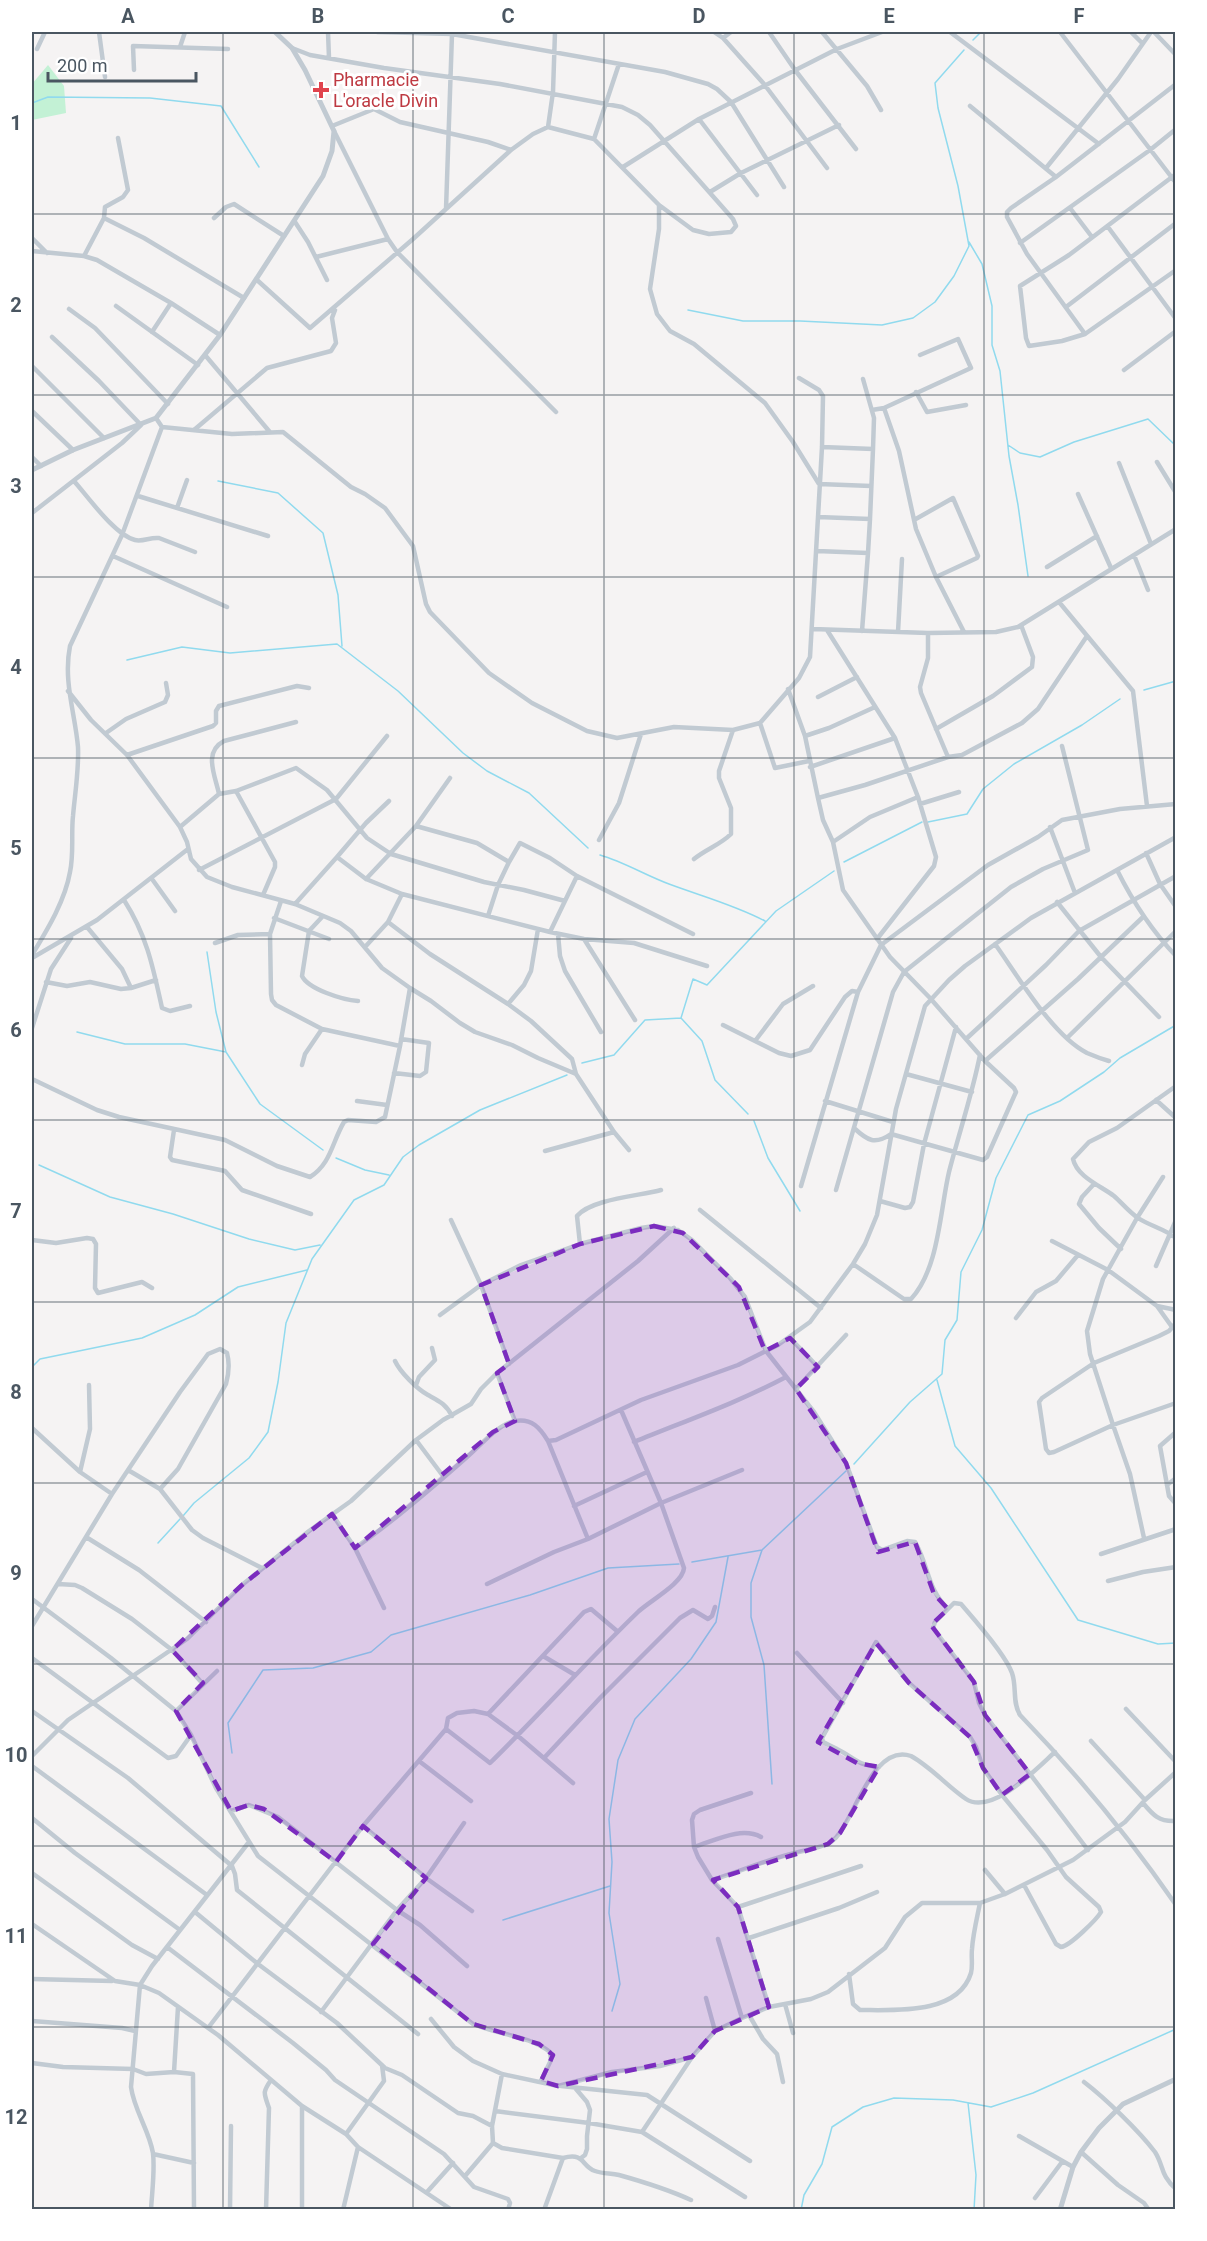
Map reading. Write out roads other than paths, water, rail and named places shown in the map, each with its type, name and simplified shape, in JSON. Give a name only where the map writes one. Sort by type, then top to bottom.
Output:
[{"type":"street","points":[[37,50],[45,32]]},
{"type":"street","points":[[99,32],[105,77]]},
{"type":"street","points":[[180,46],[185,32]]},
{"type":"street","points":[[275,32],[292,48],[305,70],[388,239],[397,252],[556,412]]},
{"type":"street","points":[[328,32],[329,58]]},
{"type":"street","points":[[377,32],[452,33],[692,79],[717,89],[731,102],[784,187]]},
{"type":"street","points":[[548,127],[553,92],[555,32]]},
{"type":"street","points":[[714,32],[723,38],[764,84],[827,168]]},
{"type":"street","points":[[723,38],[731,32]]},
{"type":"street","points":[[769,32],[795,70],[856,149]]},
{"type":"street","points":[[822,32],[867,86],[881,110]]},
{"type":"street","points":[[623,167],[663,140],[764,84],[837,49],[882,32]]},
{"type":"street","points":[[950,32],[1099,144]]},
{"type":"street","points":[[1060,32],[1150,150],[1173,176],[1176,183]]},
{"type":"street","points":[[1131,32],[1142,42]]},
{"type":"street","points":[[1046,168],[1118,79],[1142,42],[1153,32],[1176,56]]},
{"type":"street","points":[[446,210],[452,33]]},
{"type":"street","points":[[134,70],[133,46],[228,49]]},
{"type":"street","points":[[257,280],[310,328],[512,150],[533,134],[548,127],[594,138],[659,205],[699,232],[714,234],[734,231],[736,223],[638,114],[622,107],[553,92],[310,55],[292,48]]},
{"type":"street","points":[[594,138],[619,64]]},
{"type":"street","points":[[1085,334],[1020,243],[1007,217],[1007,212],[1176,84]]},
{"type":"street","points":[[970,106],[1056,177]]},
{"type":"street","points":[[333,128],[374,109],[400,122],[512,150]]},
{"type":"street","points":[[699,119],[758,195]]},
{"type":"street","points":[[710,192],[741,173],[838,125]]},
{"type":"street","points":[[32,470],[73,450],[156,418],[220,335],[295,222],[330,161],[333,128]]},
{"type":"street","points":[[1020,243],[1176,129]]},
{"type":"street","points":[[84,256],[104,218],[105,207],[123,196],[128,190],[118,138]]},
{"type":"street","points":[[1173,176],[1108,227],[1042,273],[1023,283],[1020,288],[1027,344],[1041,345],[1085,334],[1176,270]]},
{"type":"street","points":[[214,218],[226,207],[234,204],[285,236]]},
{"type":"street","points":[[659,205],[650,289],[657,314],[670,331],[694,344],[765,403],[819,484]]},
{"type":"street","points":[[1070,208],[1092,237]]},
{"type":"street","points":[[104,218],[144,238],[244,298]]},
{"type":"street","points":[[295,222],[327,280]]},
{"type":"street","points":[[1066,307],[1176,223]]},
{"type":"street","points":[[1108,227],[1176,319]]},
{"type":"street","points":[[32,238],[47,254]]},
{"type":"street","points":[[316,257],[388,239]]},
{"type":"street","points":[[32,251],[84,256],[97,260],[171,303],[220,335]]},
{"type":"street","points":[[152,332],[171,303]]},
{"type":"street","points":[[194,430],[272,365],[331,351],[336,343],[332,318],[339,304]]},
{"type":"street","points":[[116,306],[198,365]]},
{"type":"street","points":[[69,309],[95,328],[168,404]]},
{"type":"street","points":[[1124,370],[1176,331]]},
{"type":"street","points":[[51,337],[99,381],[141,425]]},
{"type":"street","points":[[872,410],[884,408],[971,368],[958,339],[920,355]]},
{"type":"street","points":[[205,356],[270,431]]},
{"type":"street","points":[[32,366],[104,438]]},
{"type":"street","points":[[162,427],[232,434],[283,432],[351,488],[365,494],[385,508],[413,546],[426,604],[430,612],[489,673],[532,702],[586,731],[616,738],[674,728],[733,730],[760,723],[799,678],[810,657],[822,447],[822,393],[799,378]]},
{"type":"street","points":[[862,631],[875,426],[863,379]]},
{"type":"street","points":[[916,392],[927,412],[966,405]]},
{"type":"street","points":[[884,408],[899,451],[914,520],[936,577],[964,632]]},
{"type":"street","points":[[32,411],[73,450]]},
{"type":"street","points":[[156,418],[162,427]]},
{"type":"street","points":[[32,513],[141,425]]},
{"type":"street","points":[[32,957],[65,889],[70,871],[78,763],[76,735],[68,691],[67,659],[73,636],[113,556],[138,496],[162,427]]},
{"type":"street","points":[[822,447],[873,449]]},
{"type":"street","points":[[32,457],[40,466]]},
{"type":"street","points":[[1157,462],[1176,493]]},
{"type":"street","points":[[1119,463],[1151,544]]},
{"type":"street","points":[[177,507],[187,480]]},
{"type":"street","points":[[74,481],[122,535],[139,541],[153,537],[159,538],[195,552]]},
{"type":"street","points":[[819,484],[871,486]]},
{"type":"street","points":[[1078,494],[1111,568]]},
{"type":"street","points":[[138,496],[268,536]]},
{"type":"street","points":[[914,520],[953,498],[978,556],[936,577]]},
{"type":"street","points":[[818,517],[870,519]]},
{"type":"street","points":[[813,629],[928,633],[996,632],[1022,626],[1176,529]]},
{"type":"street","points":[[1047,567],[1097,536]]},
{"type":"street","points":[[817,551],[868,553]]},
{"type":"street","points":[[1134,555],[1148,590]]},
{"type":"street","points":[[113,556],[227,607]]},
{"type":"street","points":[[898,632],[902,559]]},
{"type":"street","points":[[1059,602],[1133,691],[1147,806]]},
{"type":"street","points":[[936,729],[1004,689],[1032,667],[1033,657],[1022,626]]},
{"type":"street","points":[[827,630],[895,738],[918,797],[936,861],[877,939]]},
{"type":"street","points":[[928,633],[927,666],[920,687],[922,697],[948,758]]},
{"type":"street","points":[[818,798],[962,755],[1029,718],[1038,709],[1087,636]]},
{"type":"street","points":[[818,697],[857,677]]},
{"type":"street","points":[[106,733],[126,719],[165,702],[168,695],[166,683]]},
{"type":"street","points":[[127,755],[213,726],[216,723],[216,711],[219,706],[297,686],[309,688]]},
{"type":"street","points":[[788,688],[805,735],[810,767],[823,820],[833,842],[843,890],[881,945],[904,972],[1016,1092],[987,1157],[979,1160],[891,1134]]},
{"type":"street","points":[[68,691],[91,720],[127,755],[180,827],[191,859],[199,870],[216,881],[295,904],[340,923],[365,947],[382,968],[431,1000],[460,1023],[475,1032],[512,1045],[576,1074]]},
{"type":"street","points":[[805,735],[829,728],[874,707]]},
{"type":"street","points":[[219,794],[211,757],[217,745],[224,741],[296,722]]},
{"type":"street","points":[[760,723],[775,768],[809,761]]},
{"type":"street","points":[[694,859],[706,850],[723,843],[731,834],[731,807],[719,778],[719,771],[733,730]]},
{"type":"street","points":[[599,840],[619,802],[641,735]]},
{"type":"street","points":[[199,870],[336,799],[387,736]]},
{"type":"street","points":[[810,767],[895,738]]},
{"type":"street","points":[[836,1190],[893,992],[904,972],[1011,887],[1043,869],[1088,850],[1062,746]]},
{"type":"street","points":[[180,827],[219,794],[236,791],[296,768],[310,775],[336,799],[367,838],[390,854],[565,902]]},
{"type":"street","points":[[366,879],[416,826],[450,778]]},
{"type":"street","points":[[236,791],[275,867],[262,895]]},
{"type":"street","points":[[920,804],[959,792]]},
{"type":"street","points":[[833,842],[883,810],[918,797]]},
{"type":"street","points":[[295,904],[360,830],[389,801]]},
{"type":"street","points":[[801,1186],[858,992],[881,945],[988,865],[1038,837],[1062,820],[1147,806],[1176,804]]},
{"type":"street","points":[[416,826],[477,843],[509,862]]},
{"type":"street","points":[[1050,827],[1074,893]]},
{"type":"street","points":[[548,1441],[566,1436],[641,1400],[714,1375],[766,1351],[801,1330],[821,1308],[865,1244],[880,1202],[893,1122],[925,1006],[930,998],[948,980],[1031,918],[1176,837]]},
{"type":"street","points":[[488,916],[498,885],[520,843],[550,858],[577,876],[693,934]]},
{"type":"street","points":[[32,957],[87,927],[188,849]]},
{"type":"street","points":[[1146,853],[1160,884],[1176,907]]},
{"type":"street","points":[[337,857],[366,879],[402,894],[558,934],[584,939],[634,943],[707,966]]},
{"type":"street","points":[[1117,870],[1131,900],[1176,956]]},
{"type":"street","points":[[549,932],[577,876]]},
{"type":"street","points":[[966,1039],[1079,931],[1176,876]]},
{"type":"street","points":[[152,879],[175,910]]},
{"type":"street","points":[[365,947],[388,922],[402,894]]},
{"type":"street","points":[[124,900],[134,915],[149,950],[162,1008],[166,1011],[190,1006]]},
{"type":"street","points":[[281,901],[270,934],[269,967],[272,1000],[284,1010],[322,1029],[400,1046]]},
{"type":"street","points":[[1057,902],[1101,957],[1159,1017]]},
{"type":"street","points":[[323,916],[309,931],[301,970],[305,982],[344,999],[358,1001]]},
{"type":"street","points":[[985,1061],[1143,917]]},
{"type":"street","points":[[274,918],[329,939]]},
{"type":"street","points":[[388,922],[430,954],[531,1021],[572,1059],[576,1074],[628,1150]]},
{"type":"street","points":[[87,927],[122,969],[131,988]]},
{"type":"street","points":[[508,1004],[524,985],[531,971],[538,929]]},
{"type":"street","points":[[1067,1038],[1176,931]]},
{"type":"street","points":[[215,943],[237,935],[270,934]]},
{"type":"street","points":[[558,934],[560,956],[565,971],[601,1032]]},
{"type":"street","points":[[32,1028],[51,969],[73,936]]},
{"type":"street","points":[[584,939],[636,1020]]},
{"type":"street","points":[[995,944],[1040,1011],[1067,1038],[1087,1053],[1109,1061]]},
{"type":"street","points":[[46,982],[67,987],[90,982],[121,989],[156,980]]},
{"type":"street","points":[[755,1041],[783,1004],[813,987]]},
{"type":"street","points":[[32,1079],[97,1110],[174,1130],[225,1140],[278,1166],[310,1177],[321,1170],[326,1163],[344,1122],[383,1120],[400,1046],[410,988]]},
{"type":"street","points":[[723,1025],[791,1056],[810,1050],[845,997],[852,991],[858,992]]},
{"type":"street","points":[[880,1202],[905,1208],[910,1207],[939,1083],[956,1027]]},
{"type":"street","points":[[303,1065],[305,1054],[322,1029]]},
{"type":"street","points":[[394,1073],[420,1076],[426,1072],[429,1043],[401,1039]]},
{"type":"street","points":[[853,1264],[904,1299],[911,1299],[917,1292],[932,1256],[980,1055]]},
{"type":"street","points":[[906,1074],[972,1092]]},
{"type":"street","points":[[1176,1086],[1117,1128],[1089,1142],[1073,1159],[1078,1169],[1094,1184],[1107,1191],[1137,1218],[1176,1238]]},
{"type":"street","points":[[1156,1100],[1176,1118]]},
{"type":"street","points":[[357,1101],[387,1106]]},
{"type":"street","points":[[825,1101],[893,1122]]},
{"type":"street","points":[[854,1128],[871,1140],[882,1140],[891,1134]]},
{"type":"street","points":[[174,1130],[170,1157],[172,1160],[225,1171],[242,1190],[311,1214]]},
{"type":"street","points":[[544,1151],[614,1132]]},
{"type":"street","points":[[1144,1538],[1130,1474],[1088,1346],[1087,1331],[1108,1270],[1137,1218],[1164,1177]]},
{"type":"street","points":[[1094,1184],[1079,1203],[1099,1228],[1121,1249]]},
{"type":"street","points":[[580,1244],[577,1216],[580,1211],[602,1203],[661,1190]]},
{"type":"street","points":[[700,1210],[821,1308]]},
{"type":"street","points":[[451,1220],[481,1285],[509,1364]]},
{"type":"street","points":[[1156,1266],[1176,1220]]},
{"type":"street","points":[[440,1315],[481,1285],[521,1265],[580,1244],[641,1228],[654,1226],[674,1228],[692,1240],[746,1297],[766,1351],[814,1412],[846,1462],[877,1547],[882,1550],[907,1541],[915,1542],[931,1579],[934,1594],[948,1609]]},
{"type":"street","points":[[32,1756],[68,1720],[172,1650],[206,1622],[225,1601],[262,1568],[351,1501],[416,1440],[443,1420],[471,1404],[481,1389],[497,1373],[638,1262],[674,1228]]},
{"type":"street","points":[[32,1240],[46,1243],[93,1239],[96,1244],[95,1288],[98,1293],[142,1282],[152,1288]]},
{"type":"street","points":[[1052,1241],[1108,1270],[1157,1306],[1173,1328],[1127,1351],[1094,1363],[1039,1402],[1046,1449],[1054,1452],[1113,1425],[1176,1403]]},
{"type":"street","points":[[1016,1318],[1036,1292],[1056,1281],[1078,1255]]},
{"type":"street","points":[[1157,1306],[1176,1310]]},
{"type":"street","points":[[796,1389],[846,1335]]},
{"type":"street","points":[[790,1338],[818,1367]]},
{"type":"street","points":[[416,1384],[435,1360],[432,1348]]},
{"type":"street","points":[[32,1626],[112,1494],[204,1359],[214,1350],[223,1350],[227,1353],[229,1374],[221,1394],[178,1469],[160,1489]]},
{"type":"street","points":[[395,1361],[399,1369],[427,1395],[444,1403],[452,1416]]},
{"type":"street","points":[[497,1373],[515,1421]]},
{"type":"street","points":[[634,1442],[682,1421],[721,1408],[786,1377]]},
{"type":"street","points":[[80,1472],[90,1429],[89,1385]]},
{"type":"street","points":[[446,1729],[490,1763],[617,1631],[650,1601],[680,1580],[684,1574],[684,1568],[661,1503],[621,1410]]},
{"type":"street","points":[[356,1548],[493,1432],[515,1421],[537,1425],[542,1430],[588,1539]]},
{"type":"street","points":[[32,1428],[80,1472],[112,1494]]},
{"type":"street","points":[[1176,1432],[1160,1446],[1169,1496],[1176,1504]]},
{"type":"street","points":[[416,1440],[443,1476]]},
{"type":"street","points":[[128,1470],[160,1489],[192,1530],[262,1568]]},
{"type":"street","points":[[487,1584],[554,1552],[588,1539],[661,1503],[742,1470]]},
{"type":"street","points":[[574,1506],[647,1472]]},
{"type":"street","points":[[1167,1485],[1176,1478]]},
{"type":"street","points":[[332,1515],[356,1548],[384,1608]]},
{"type":"street","points":[[1101,1554],[1176,1529]]},
{"type":"street","points":[[86,1537],[140,1570],[206,1622]]},
{"type":"street","points":[[1108,1581],[1176,1567]]},
{"type":"street","points":[[58,1584],[75,1585],[82,1588],[132,1620],[172,1650],[203,1684]]},
{"type":"street","points":[[32,1599],[176,1711],[191,1735],[211,1778],[258,1856],[311,1895],[473,2024],[539,2044],[550,2052],[551,2060],[541,2081]]},
{"type":"street","points":[[1088,1850],[985,1715],[979,1703],[974,1682],[933,1628],[932,1625],[954,1603],[958,1603],[973,1618],[1012,1672],[1016,1708],[1020,1715],[1119,1827],[1176,1905]]},
{"type":"street","points":[[544,1758],[680,1618],[693,1610],[708,1619],[712,1616],[715,1607]]},
{"type":"street","points":[[488,1714],[584,1612],[591,1609],[617,1631]]},
{"type":"street","points":[[879,1767],[857,1763],[823,1742],[825,1732],[876,1642],[909,1683],[970,1737],[976,1747],[982,1768],[1002,1795],[1066,1877],[1101,1912],[1076,1940],[1061,1947],[1056,1944],[1024,1885]]},
{"type":"street","points":[[797,1653],[843,1702]]},
{"type":"street","points":[[543,1656],[575,1676]]},
{"type":"street","points":[[32,1658],[168,1758],[179,1752],[191,1735]]},
{"type":"street","points":[[176,1711],[217,1671]]},
{"type":"street","points":[[1126,1709],[1176,1762]]},
{"type":"street","points":[[32,1711],[144,1791],[231,1866],[235,1874],[237,1890],[418,2034]]},
{"type":"street","points":[[208,2028],[363,1826],[446,1729],[448,1718],[457,1713],[474,1711],[488,1714],[518,1736],[573,1783]]},
{"type":"street","points":[[1090,1741],[1154,1816],[1161,1820],[1176,1821]]},
{"type":"street","points":[[712,1880],[828,1844],[840,1833],[879,1767],[892,1756],[902,1753],[919,1761],[969,1801],[985,1803],[1002,1795],[1055,1752]]},
{"type":"street","points":[[419,1761],[471,1802]]},
{"type":"street","points":[[32,1766],[207,1895]]},
{"type":"street","points":[[642,2132],[692,2057],[715,2031],[769,2007],[811,2000],[822,1995],[885,1948],[905,1917],[922,1903],[980,1904],[1024,1885],[1088,1850],[1119,1827],[1176,1772]]},
{"type":"street","points":[[751,1793],[694,1814],[692,1820],[694,1847],[712,1880],[738,1907],[769,2007]]},
{"type":"street","points":[[231,1810],[249,1805],[264,1809],[278,1817],[397,1910],[420,1925],[466,1966]]},
{"type":"street","points":[[32,1818],[75,1853],[180,1930]]},
{"type":"street","points":[[321,2012],[397,1910],[426,1878],[464,1823]]},
{"type":"street","points":[[363,1826],[426,1878],[472,1911]]},
{"type":"street","points":[[694,1847],[741,1832],[753,1832],[761,1837]]},
{"type":"street","points":[[151,2210],[153,2154],[133,2099],[135,2031],[140,1985],[249,1842]]},
{"type":"street","points":[[738,1907],[861,1866]]},
{"type":"street","points":[[985,1870],[1005,1894]]},
{"type":"street","points":[[32,1873],[132,1945],[158,1959]]},
{"type":"street","points":[[749,1938],[838,1908],[877,1892]]},
{"type":"street","points":[[849,1974],[853,2004],[860,2010],[922,2008],[950,1998],[963,1988],[972,1970],[972,1949],[980,1904]]},
{"type":"street","points":[[195,1912],[258,1964],[338,2023],[382,2065],[410,2080],[458,2113],[473,2116],[492,2126]]},
{"type":"street","points":[[32,1924],[115,1981]]},
{"type":"street","points":[[718,1939],[742,2018]]},
{"type":"street","points":[[167,1947],[293,2043],[326,2070],[334,2080],[444,2154],[474,2187],[481,2192],[489,2192],[508,2199],[510,2203],[508,2210]]},
{"type":"street","points":[[32,1978],[115,1981],[140,1985],[159,1993],[208,2028],[302,2106],[346,2134],[358,2147],[452,2210]]},
{"type":"street","points":[[706,1998],[715,2031]]},
{"type":"street","points":[[785,2004],[793,2033]]},
{"type":"street","points":[[174,2072],[178,2007]]},
{"type":"street","points":[[749,2015],[763,2039],[777,2054],[783,2082]]},
{"type":"street","points":[[431,2019],[442,2035],[463,2055],[502,2074],[558,2086],[642,2094],[750,2161]]},
{"type":"street","points":[[32,2021],[135,2031]]},
{"type":"street","points":[[558,2086],[612,2072],[660,2066],[692,2057]]},
{"type":"street","points":[[32,2063],[63,2067],[133,2069],[146,2074],[174,2072],[193,2074],[194,2210]]},
{"type":"street","points":[[346,2134],[384,2081],[382,2065]]},
{"type":"street","points":[[465,2176],[493,2143],[492,2126],[502,2074]]},
{"type":"street","points":[[1059,2210],[1073,2167],[1099,2128],[1123,2104],[1176,2079]]},
{"type":"street","points":[[266,2210],[269,2108],[264,2090],[272,2080]]},
{"type":"street","points":[[1084,2082],[1098,2092],[1154,2151],[1162,2173],[1176,2189]]},
{"type":"street","points":[[576,2088],[589,2106],[587,2153],[581,2158]]},
{"type":"street","points":[[302,2106],[302,2210]]},
{"type":"street","points":[[495,2111],[642,2132],[745,2197]]},
{"type":"street","points":[[230,2210],[231,2126]]},
{"type":"street","points":[[1019,2136],[1073,2167]]},
{"type":"street","points":[[493,2143],[502,2148],[563,2158],[572,2156],[581,2158],[594,2171],[663,2187],[691,2200]]},
{"type":"street","points":[[343,2210],[358,2147]]},
{"type":"street","points":[[1081,2152],[1118,2185],[1144,2203],[1149,2210]]},
{"type":"street","points":[[153,2154],[194,2163]]},
{"type":"street","points":[[544,2210],[563,2158]]},
{"type":"street","points":[[1035,2198],[1062,2162]]},
{"type":"street","points":[[427,2192],[453,2163]]},
{"type":"waterway","points":[[973,40],[981,32]]},
{"type":"waterway","points":[[688,310],[743,321],[882,325],[913,318],[935,302],[954,276],[969,246],[958,186],[938,108],[935,83],[964,50]]},
{"type":"waterway","points":[[32,103],[48,97],[150,98],[221,106],[259,167]]},
{"type":"waterway","points":[[969,242],[982,264],[992,306],[992,345],[1000,371],[1009,456],[1028,576]]},
{"type":"waterway","points":[[1008,445],[1020,453],[1040,457],[1074,442],[1148,419],[1176,446]]},
{"type":"waterway","points":[[218,481],[278,493],[323,533],[338,595],[342,646]]},
{"type":"waterway","points":[[127,660],[182,647],[230,653],[337,644],[398,691],[463,753],[487,771],[529,793],[588,848]]},
{"type":"waterway","points":[[1144,690],[1176,681]]},
{"type":"waterway","points":[[928,822],[967,814],[983,789],[1014,764],[1082,725],[1120,699]]},
{"type":"waterway","points":[[844,862],[922,822]]},
{"type":"waterway","points":[[600,855],[765,921]]},
{"type":"waterway","points":[[582,1063],[614,1055],[645,1020],[681,1018],[693,979],[707,985],[776,911],[834,871]]},
{"type":"waterway","points":[[207,952],[216,1012],[226,1052]]},
{"type":"waterway","points":[[681,1018],[702,1041],[715,1080],[748,1114]]},
{"type":"waterway","points":[[854,1464],[910,1402],[942,1374],[945,1340],[957,1320],[961,1272],[982,1230],[996,1178],[1028,1115],[1060,1101],[1104,1072],[1120,1058],[1176,1025]]},
{"type":"waterway","points":[[77,1032],[125,1044],[185,1044],[226,1052],[260,1104],[323,1150]]},
{"type":"waterway","points":[[183,1516],[194,1503],[249,1458],[268,1432],[286,1323],[312,1259],[354,1200],[384,1185],[403,1157],[419,1145],[480,1110],[567,1075]]},
{"type":"waterway","points":[[754,1121],[768,1158],[800,1211]]},
{"type":"waterway","points":[[336,1158],[365,1170],[389,1175]]},
{"type":"waterway","points":[[39,1165],[110,1197],[173,1214],[249,1239],[295,1250],[320,1245]]},
{"type":"waterway","points":[[32,1367],[40,1359],[142,1338],[195,1315],[238,1287],[307,1270]]},
{"type":"waterway","points":[[937,1380],[955,1446],[991,1488],[1078,1620],[1158,1644],[1176,1643]]},
{"type":"waterway","points":[[692,1562],[762,1550],[846,1471]]},
{"type":"waterway","points":[[158,1543],[180,1519]]},
{"type":"waterway","points":[[762,1550],[751,1583],[751,1617],[764,1665],[772,1784]]},
{"type":"waterway","points":[[612,2011],[620,1984],[609,1913],[612,1862],[609,1819],[618,1760],[635,1719],[691,1659],[716,1622],[728,1557]]},
{"type":"waterway","points":[[232,1753],[228,1723],[263,1670],[313,1668],[371,1652],[391,1635],[530,1595],[608,1568],[679,1564]]},
{"type":"waterway","points":[[503,1920],[610,1886]]},
{"type":"waterway","points":[[801,2210],[804,2195],[822,2164],[832,2127],[863,2107],[894,2098],[953,2100],[991,2107],[1033,2093],[1176,2029]]},
{"type":"waterway","points":[[968,2103],[976,2175],[974,2210]]},
{"type":"place","name":"Pharmacie L'oracle Divin","points":[[321,90]]}]
